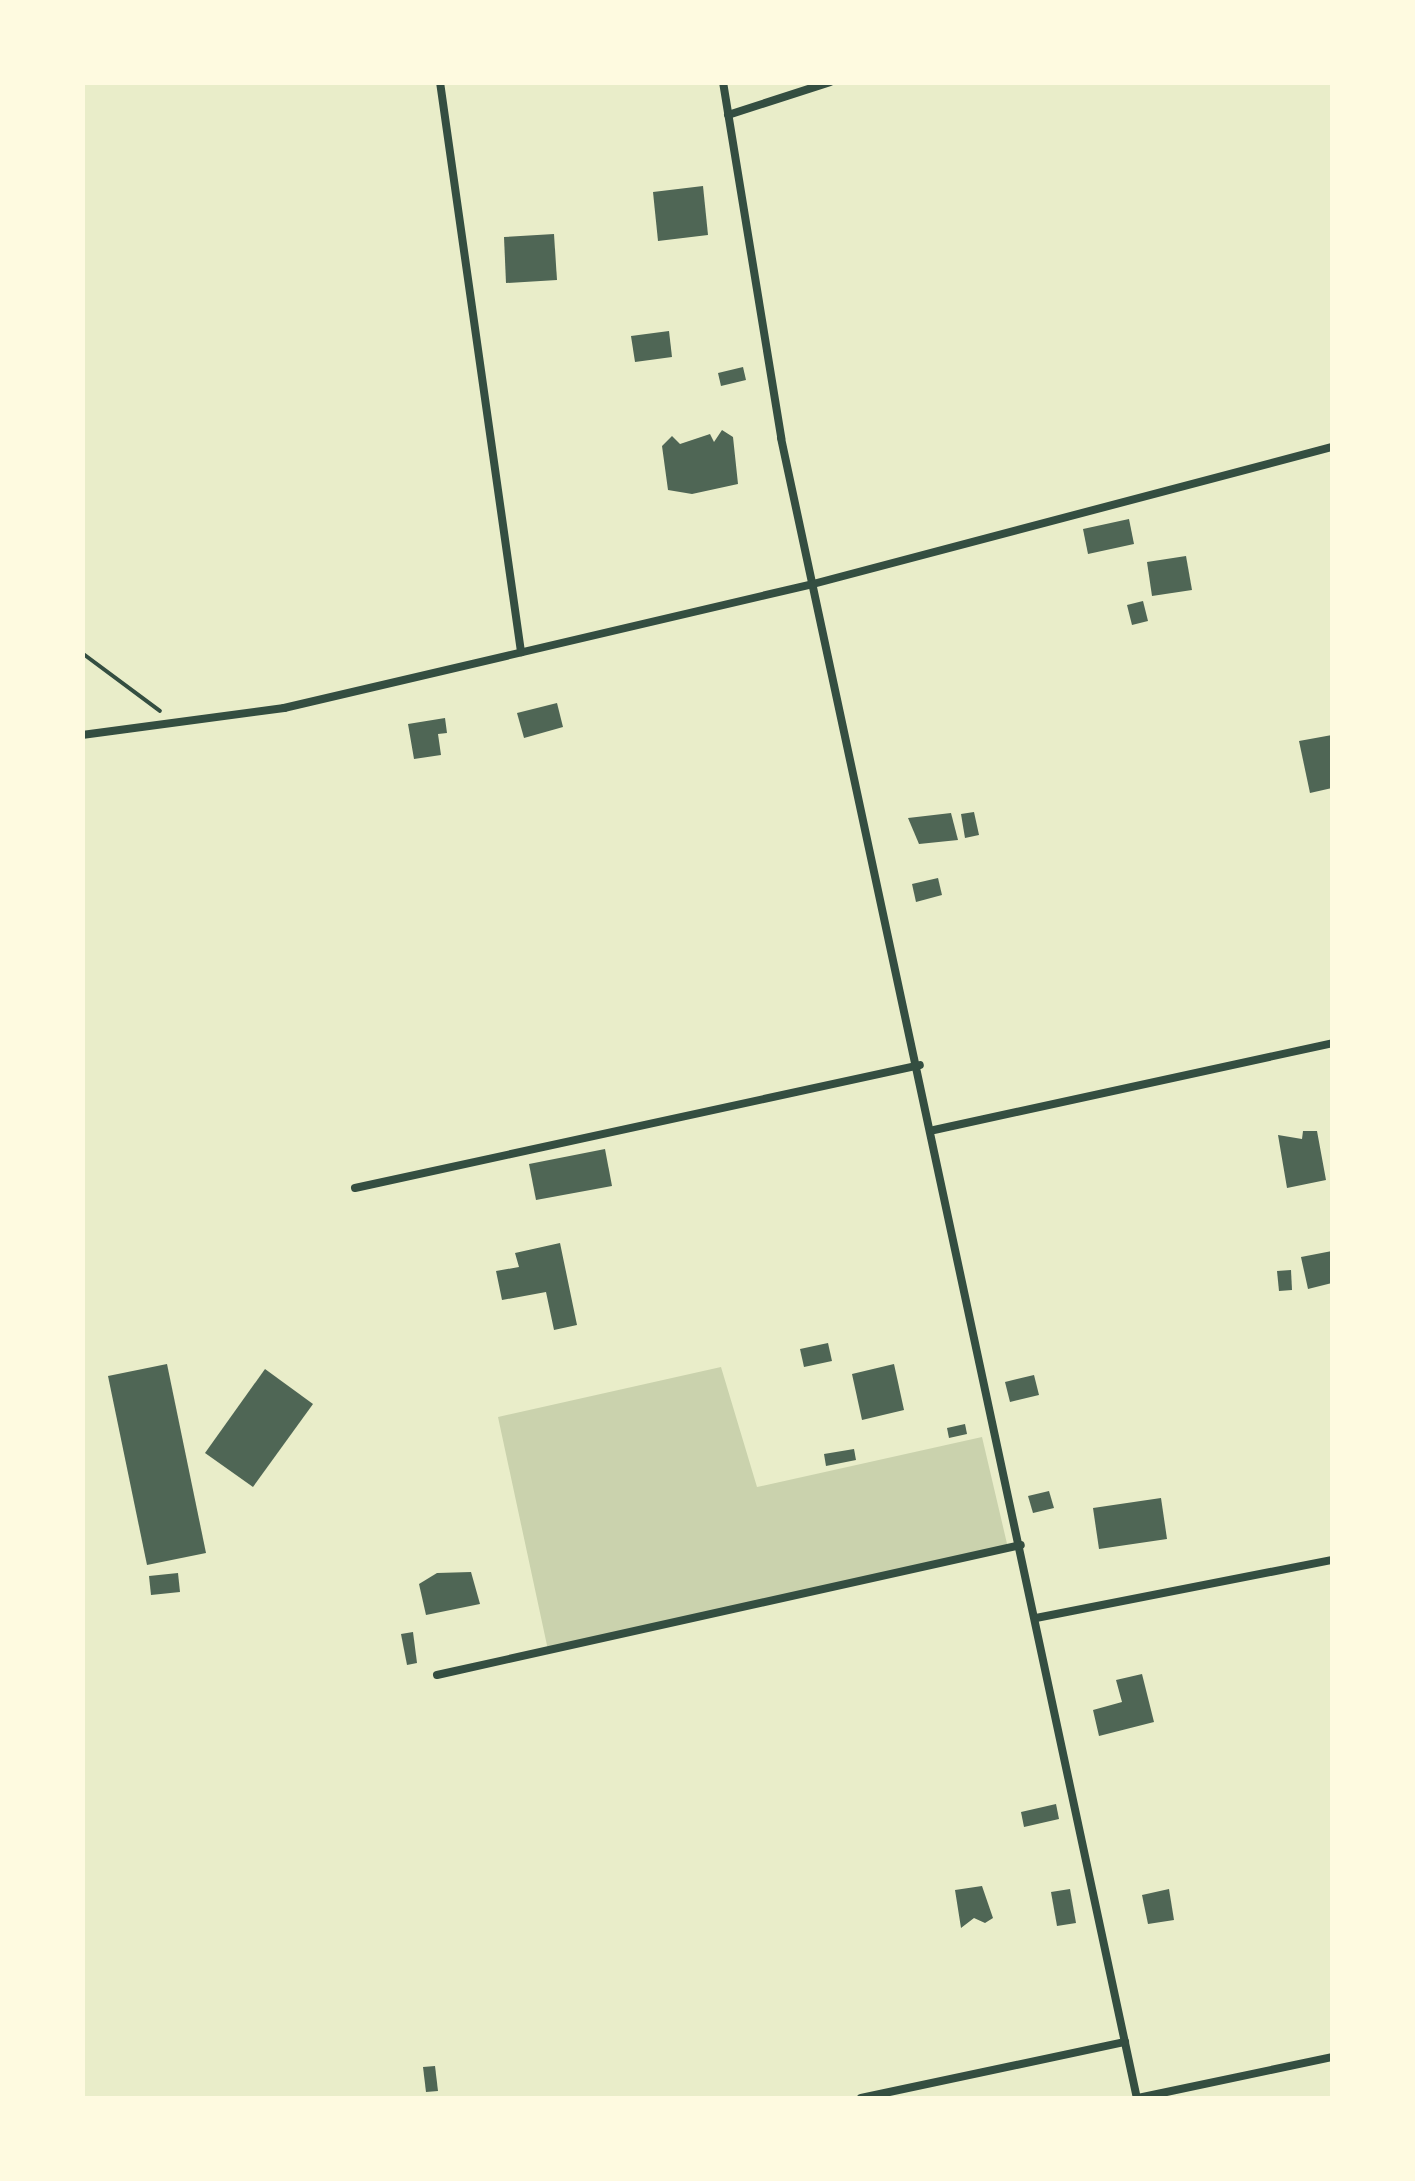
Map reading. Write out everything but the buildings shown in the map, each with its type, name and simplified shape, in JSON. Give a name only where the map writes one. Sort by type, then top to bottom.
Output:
[{"type":"street","points":[[440,82],[521,652]]},
{"type":"street","points":[[723,82],[781,438],[934,1130],[1138,2098],[1332,2057]]},
{"type":"street","points":[[728,114],[830,82]]},
{"type":"street","points":[[82,735],[284,708],[813,584],[1332,446]]},
{"type":"street","points":[[934,1130],[1332,1043]]},
{"type":"street","points":[[355,1188],[920,1065]]},
{"type":"street","points":[[436,1675],[1021,1545]]},
{"type":"street","points":[[1036,1618],[1332,1560]]},
{"type":"street","points":[[861,2098],[1125,2042]]},
{"type":"path","points":[[82,654],[134,698],[177,721]]},
{"type":"green space","points":[[721,1367],[757,1487],[982,1437],[1008,1548],[548,1650],[498,1417]]}]
